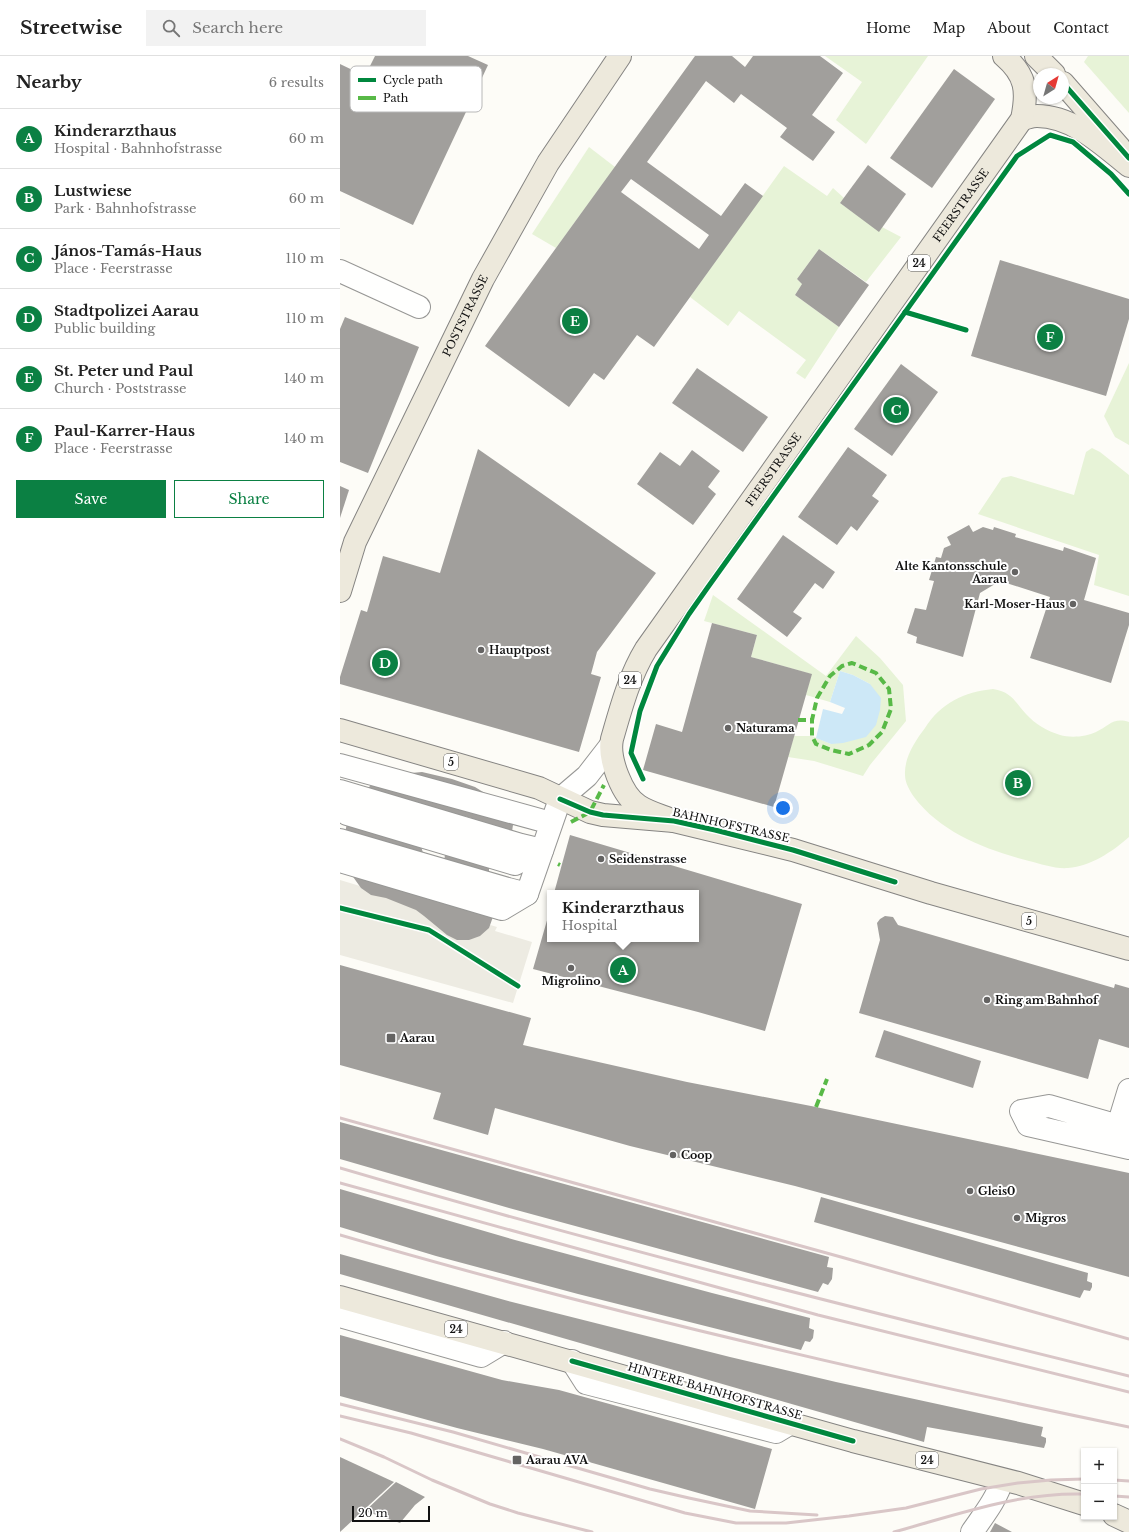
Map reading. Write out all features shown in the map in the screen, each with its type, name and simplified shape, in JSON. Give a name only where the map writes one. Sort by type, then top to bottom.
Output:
[{"type":"main road","name":"POSTSTRASSE","points":[[340,591],[355,542],[483,279],[548,163],[620,56]]},
{"type":"main road","points":[[1004,56],[1020,74],[1024,81],[1025,105],[1022,118],[1037,116],[1052,118],[1073,125],[1106,147],[1129,166]]},
{"type":"main road","points":[[1036,56],[1048,68]]},
{"type":"main road","points":[[1069,90],[1129,158]]},
{"type":"main road","name":"FEERSTRASSE","points":[[674,820],[645,809],[631,799],[618,776],[612,757],[611,745],[627,688],[638,662],[646,648],[1022,118]]},
{"type":"main road","name":"BAHNHOFSTRASSE","points":[[340,730],[530,786],[547,792],[590,812],[603,815],[674,820],[793,850],[931,893],[1129,950]]},
{"type":"main road","name":"HINTERE BAHNHOFSTRASSE","points":[[340,1297],[791,1423],[1018,1483],[1081,1503]]},
{"type":"main road","points":[[1117,1516],[1129,1522]]},
{"type":"lane","points":[[340,271],[419,307]]},
{"type":"lane","points":[[340,861],[502,909],[527,894],[560,799],[587,776],[611,745]]},
{"type":"lane","points":[[340,765],[551,823]]},
{"type":"lane","points":[[340,791],[542,850]]},
{"type":"lane","points":[[340,806],[347,814],[516,864],[542,850]]},
{"type":"lane","points":[[340,840],[527,894]]},
{"type":"lane","points":[[1129,1090],[1124,1127],[1049,1106],[1021,1111],[1028,1125],[1129,1148]]},
{"type":"lane","points":[[340,1316],[480,1356],[504,1342]]},
{"type":"lane","points":[[972,1532],[990,1506],[1002,1480]]},
{"type":"green space","points":[[825,56],[928,56],[866,144],[836,120],[862,82]]},
{"type":"green space","points":[[1088,56],[1129,56],[1129,113],[1084,62]]},
{"type":"green space","points":[[589,147],[615,167],[556,248],[532,234]]},
{"type":"green space","points":[[784,166],[827,196],[833,188],[844,198],[840,203],[879,231],[882,227],[901,237],[866,282],[819,249],[797,279],[802,284],[795,295],[839,327],[805,379],[796,373],[806,360],[739,311],[728,326],[690,297]]},
{"type":"green space","points":[[1129,363],[1129,445],[1115,437],[1104,416]]},
{"type":"green space","points":[[1092,448],[1100,452],[1129,475],[1129,596],[1094,585],[1099,555],[978,514],[1002,478],[1011,476],[1074,495],[1086,452]]},
{"type":"green space","points":[[713,595],[826,676],[856,636],[880,658],[903,685],[906,721],[870,765],[863,776],[814,761],[788,757],[794,736],[812,736],[831,744],[870,684],[853,675],[840,671],[830,702],[806,695],[811,674],[751,657],[757,635],[704,621]]},
{"type":"green space","points":[[993,689],[1005,692],[1033,721],[1060,735],[1083,736],[1092,734],[1115,721],[1129,722],[1129,837],[1116,848],[1093,861],[1077,867],[1058,868],[1043,865],[1013,857],[981,845],[951,830],[937,821],[912,795],[905,778],[906,762],[914,744],[931,719],[946,705],[954,700],[972,693]]},
{"type":"shaded area","points":[[340,880],[497,927],[495,931],[532,942],[513,1003],[340,955]]},
{"type":"water","points":[[840,671],[853,675],[870,684],[881,698],[880,710],[876,725],[866,737],[843,743],[831,744],[816,738],[823,709],[842,714],[845,708],[830,702]]},
{"type":"building","points":[[375,56],[468,56],[488,65],[482,78],[482,66],[370,66]]},
{"type":"building","points":[[695,56],[732,56],[745,67],[753,56],[820,56],[843,73],[812,115],[835,132],[813,161],[780,137],[787,128],[741,94],[734,103],[706,81],[647,162],[721,216],[745,183],[763,196],[654,347],[637,335],[604,380],[594,373],[569,407],[485,346]],"holes":[[[631,179],[709,235],[699,249],[621,192]]]},
{"type":"building","points":[[340,64],[350,69],[350,112],[466,112],[413,225],[340,191]]},
{"type":"building","points":[[954,69],[995,99],[932,188],[890,158]]},
{"type":"building","points":[[868,165],[906,194],[879,232],[840,203]]},
{"type":"building","points":[[819,249],[869,285],[839,327],[795,295],[802,284],[797,279]]},
{"type":"building","points":[[1000,260],[1129,299],[1129,319],[1106,396],[971,356]]},
{"type":"building","points":[[345,317],[419,347],[368,473],[340,462],[340,329]]},
{"type":"building","points":[[901,364],[938,392],[892,456],[854,429]]},
{"type":"building","points":[[697,368],[768,417],[743,452],[672,403]]},
{"type":"building","points":[[848,447],[887,475],[872,496],[879,501],[857,531],[851,526],[837,545],[798,517]]},
{"type":"building","points":[[478,449],[656,573],[597,652],[591,674],[601,677],[579,752],[340,684],[340,677],[361,610],[367,612],[383,556],[440,573]]},
{"type":"building","points":[[692,450],[720,471],[708,487],[716,494],[693,525],[637,484],[660,452],[680,466]]},
{"type":"building","points":[[340,486],[349,490],[340,518]]},
{"type":"building","name":"Karl-Moser-Haus","points":[[969,525],[973,532],[983,527],[993,530],[994,527],[1016,534],[1015,537],[1063,551],[1064,547],[1096,558],[1084,600],[1129,613],[1129,625],[1111,683],[1030,658],[1050,597],[1000,581],[980,593],[963,657],[916,643],[917,637],[907,633],[915,608],[926,610],[934,581],[929,580],[936,557],[941,558],[944,548],[951,545],[947,537]]},
{"type":"building","points":[[783,535],[835,572],[823,589],[815,583],[793,612],[802,618],[787,637],[737,599]]},
{"type":"building","points":[[712,623],[757,635],[751,657],[812,674],[774,807],[643,770],[656,724],[682,732]]},
{"type":"building","points":[[422,772],[452,779],[475,787],[496,800],[511,815],[513,825],[511,838],[493,859],[489,869],[489,881],[494,914],[489,928],[480,936],[469,940],[457,940],[447,935],[416,910],[386,898],[371,895],[361,888],[346,867],[344,838],[348,818],[362,794],[371,785],[383,777]],"holes":[[[460,815],[471,818],[477,824],[445,853],[444,865],[424,860],[421,846]]]},
{"type":"building","points":[[570,835],[802,904],[765,1031],[533,969],[547,920],[547,942],[699,942],[699,890],[555,890]]},
{"type":"building","name":"Ring am Bahnhof","points":[[885,916],[893,917],[898,925],[1114,988],[1115,984],[1129,988],[1129,1048],[1099,1039],[1088,1079],[859,1013],[880,940],[877,923]]},
{"type":"building","points":[[340,965],[531,1018],[523,1045],[687,1082],[811,1106],[1129,1173],[1129,1277],[795,1186],[630,1146],[495,1108],[488,1135],[433,1119],[441,1093],[340,1065]]},
{"type":"building","points":[[884,1030],[981,1061],[973,1088],[875,1057]]},
{"type":"building","points":[[340,1122],[829,1257],[827,1267],[833,1268],[832,1279],[828,1285],[823,1283],[818,1292],[509,1208],[340,1159]]},
{"type":"building","points":[[340,1189],[515,1240],[810,1318],[809,1328],[814,1330],[813,1338],[810,1342],[805,1341],[801,1350],[578,1294],[436,1256],[340,1227]]},
{"type":"building","points":[[821,1197],[1088,1273],[1087,1281],[1092,1283],[1092,1287],[1090,1291],[1084,1290],[1080,1298],[814,1222]]},
{"type":"building","points":[[340,1254],[512,1302],[730,1357],[836,1382],[1043,1427],[1041,1436],[1046,1438],[1046,1442],[1044,1448],[927,1427],[924,1442],[340,1274]]},
{"type":"building","points":[[340,1335],[502,1380],[559,1390],[772,1449],[755,1509],[543,1449],[457,1428],[340,1396]]},
{"type":"building","points":[[340,1457],[394,1482],[340,1532]]},
{"type":"building","points":[[396,1482],[425,1497],[415,1505],[400,1523],[365,1511]]},
{"type":"building","points":[[995,1523],[1012,1532],[990,1532]]},
{"type":"railway","points":[[340,1118],[841,1257],[1129,1339]]},
{"type":"railway","points":[[340,1168],[635,1251],[1129,1376]]},
{"type":"railway","points":[[340,1183],[818,1315],[1129,1392]]},
{"type":"railway","points":[[340,1235],[438,1263],[634,1315],[831,1362],[1129,1427]]},
{"type":"railway","points":[[340,1404],[453,1432],[650,1489],[750,1511],[817,1515]]},
{"type":"railway","points":[[340,1416],[411,1433],[685,1513],[736,1523],[786,1523],[849,1516],[906,1508],[981,1489],[1018,1483],[1081,1479]]},
{"type":"railway","points":[[340,1439],[490,1504],[518,1513],[592,1532]]},
{"type":"railway","points":[[1117,1480],[1129,1481]]},
{"type":"railway","points":[[894,1532],[964,1512],[1012,1501],[1060,1494],[1081,1494]]},
{"type":"railway","points":[[1117,1496],[1129,1497]]},
{"type":"marked path","points":[[798,720],[812,720],[817,698],[830,676],[842,666],[852,663],[876,673],[889,689],[891,709],[882,732],[869,745],[849,754],[831,750],[816,744],[812,736],[812,720]]},
{"type":"marked path","points":[[571,822],[590,812],[604,785]]},
{"type":"marked path","points":[[816,1107],[827,1079]]},
{"type":"cycle path","points":[[1069,90],[1129,158]]},
{"type":"cycle path","points":[[643,779],[631,753],[640,711],[657,666],[689,614],[708,587],[1017,156],[1050,135],[1073,142],[1111,174],[1129,194]]},
{"type":"cycle path","points":[[905,312],[966,330]]},
{"type":"cycle path","points":[[560,799],[590,812],[603,815],[674,821],[715,830],[793,850],[895,882]]},
{"type":"cycle path","points":[[340,908],[429,930],[518,986]]},
{"type":"cycle path","points":[[572,1361],[853,1441]]},
{"type":"place","name":"St. Peter und Paul","points":[[575,321]]},
{"type":"place","name":"Paul-Karrer-Haus","points":[[1050,337]]},
{"type":"place","name":"János-Tamás-Haus","points":[[896,410]]},
{"type":"place","name":"Alte Kantonsschule Aarau","points":[[1015,572]]},
{"type":"place","name":"Karl-Moser-Haus","points":[[1073,604]]},
{"type":"place","name":"Hauptpost","points":[[481,650]]},
{"type":"place","name":"Stadtpolizei Aarau","points":[[385,663]]},
{"type":"place","name":"Naturama","points":[[728,728]]},
{"type":"place","name":"Lustwiese","points":[[1018,783]]},
{"type":"place","name":"Seidenstrasse","points":[[601,859]]},
{"type":"place","name":"Migrolino","points":[[571,968]]},
{"type":"place","name":"Kinderarzthaus","points":[[623,970]]},
{"type":"place","name":"Ring am Bahnhof","points":[[987,1000]]},
{"type":"place","name":"Aarau","points":[[391,1038]]},
{"type":"place","name":"Coop","points":[[673,1155]]},
{"type":"place","name":"Gleis0","points":[[970,1191]]},
{"type":"place","name":"Migros","points":[[1017,1218]]},
{"type":"place","name":"Aarau AVA","points":[[517,1460]]}]
